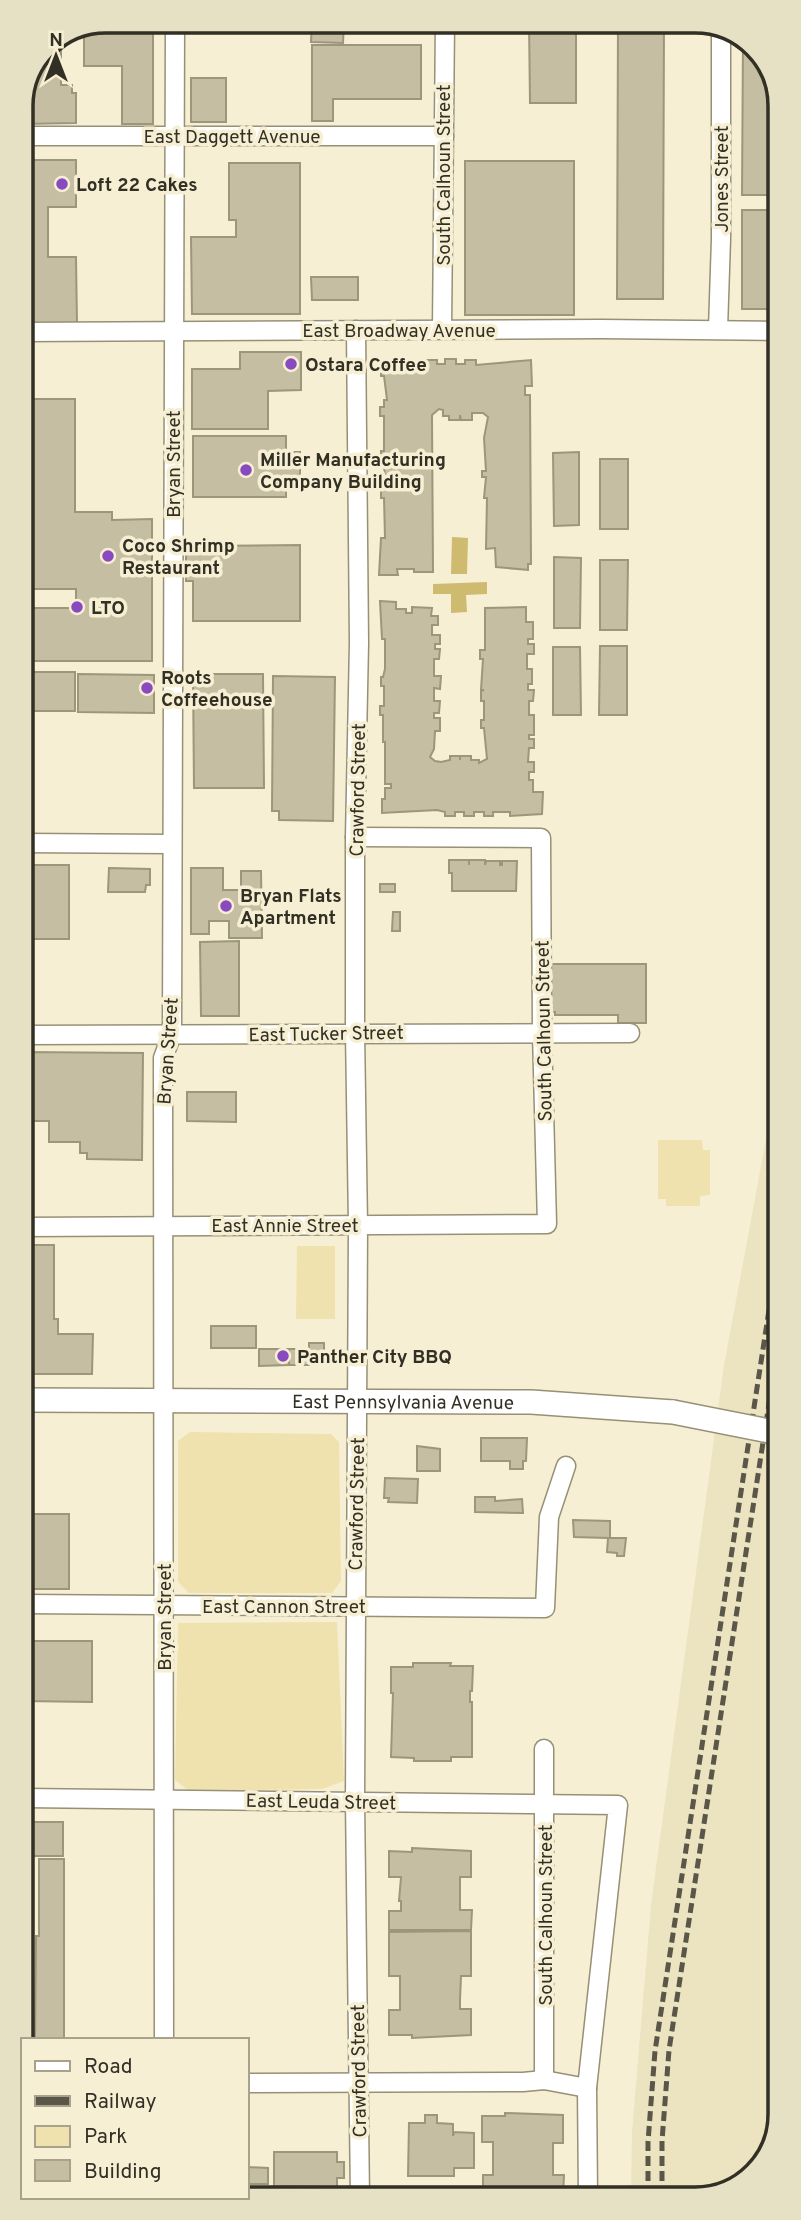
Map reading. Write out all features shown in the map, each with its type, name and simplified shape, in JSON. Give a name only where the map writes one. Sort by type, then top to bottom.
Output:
[{"type":"street","name":"Bryan Street","points":[[164,2038],[162,1226],[163,1058],[172,1034],[174,33]]},
{"type":"street","name":"South Calhoun Street","points":[[442,329],[445,33]]},
{"type":"street","name":"Jones Street","points":[[718,329],[721,39]]},
{"type":"street","name":"East Daggett Avenue","points":[[33,136],[444,136]]},
{"type":"street","name":"East Broadway Avenue","points":[[33,332],[442,329],[768,331]]},
{"type":"street","name":"Crawford Street","points":[[356,330],[359,643],[355,837],[358,1225],[355,1801],[360,2187]]},
{"type":"street","name":"South Calhoun Street","points":[[355,837],[541,838],[547,1224]]},
{"type":"street","points":[[33,843],[172,844]]},
{"type":"street","name":"East Tucker Street","points":[[33,1035],[630,1033]]},
{"type":"street","name":"East Annie Street","points":[[33,1227],[547,1224]]},
{"type":"street","name":"East Pennsylvania Avenue","points":[[33,1400],[531,1402],[673,1412],[768,1431]]},
{"type":"street","name":"East Cannon Street","points":[[33,1604],[545,1608],[549,1517],[566,1466]]},
{"type":"street","name":"South Calhoun Street","points":[[544,1749],[544,2080]]},
{"type":"street","name":"East Leuda Street","points":[[33,1798],[618,1805],[587,2088]]},
{"type":"street","points":[[248,2083],[544,2080],[587,2088],[588,2187]]},
{"type":"shaded area","points":[[452,537],[468,538],[467,574],[451,574]]},
{"type":"shaded area","points":[[487,582],[487,594],[466,595],[467,612],[451,613],[451,594],[433,594],[433,584]]},
{"type":"shaded area","points":[[768,1129],[767,2123],[764,2137],[753,2158],[727,2179],[694,2187],[631,2187],[632,2132],[651,1905],[724,1365]]},
{"type":"green space","points":[[658,1140],[702,1140],[703,1150],[710,1150],[710,1195],[700,1196],[700,1206],[666,1206],[666,1199],[658,1199]]},
{"type":"green space","points":[[297,1246],[335,1246],[335,1319],[296,1319]]},
{"type":"green space","points":[[190,1432],[331,1434],[339,1442],[341,1581],[332,1593],[189,1593],[178,1582],[178,1441]]},
{"type":"green space","points":[[337,1622],[344,1781],[322,1789],[189,1791],[175,1780],[178,1623]]},
{"type":"building","points":[[107,33],[153,33],[153,124],[122,124],[122,66],[84,66],[84,37]]},
{"type":"building","points":[[311,33],[343,33],[343,43],[311,42]]},
{"type":"building","points":[[529,33],[576,33],[576,103],[530,103]]},
{"type":"building","points":[[618,33],[664,33],[663,299],[617,299]]},
{"type":"building","points":[[312,45],[421,45],[421,99],[333,99],[333,121],[312,121]]},
{"type":"building","points":[[61,50],[61,85],[72,85],[72,93],[76,93],[76,123],[33,124],[33,102],[41,74]]},
{"type":"building","points":[[743,52],[760,74],[767,97],[768,195],[742,195]]},
{"type":"building","points":[[191,78],[226,78],[226,122],[191,122]]},
{"type":"building","points":[[33,160],[76,160],[76,207],[48,207],[48,257],[76,257],[77,324],[33,324]]},
{"type":"building","points":[[465,161],[574,161],[574,315],[465,315]]},
{"type":"building","points":[[229,163],[300,163],[300,314],[192,314],[191,237],[236,237],[236,220],[229,220]]},
{"type":"building","points":[[742,210],[768,210],[768,309],[742,309]]},
{"type":"building","points":[[311,277],[358,277],[358,300],[312,300]]},
{"type":"building","points":[[240,352],[301,352],[301,390],[268,391],[268,429],[192,429],[192,369],[240,369]]},
{"type":"building","points":[[445,359],[456,359],[456,364],[465,364],[465,360],[476,360],[476,365],[531,360],[532,386],[525,386],[525,395],[530,395],[531,564],[528,564],[528,570],[496,567],[495,548],[486,549],[486,477],[482,477],[482,471],[486,471],[484,438],[488,417],[483,413],[472,413],[472,420],[461,420],[460,415],[460,420],[449,420],[449,416],[443,416],[443,410],[439,409],[432,415],[433,572],[397,569],[398,575],[379,575],[381,538],[385,538],[384,498],[381,498],[381,489],[385,489],[384,459],[381,459],[381,451],[384,451],[384,416],[380,416],[380,407],[384,407],[384,400],[387,400],[384,376],[381,376],[381,360],[426,363],[426,360],[437,360],[437,364],[445,364]]},
{"type":"building","points":[[33,399],[75,399],[75,512],[112,512],[112,520],[152,519],[152,661],[33,661],[33,608],[76,608],[76,589],[33,589]]},
{"type":"building","name":"Miller Manufacturing Company Building","points":[[193,436],[286,436],[286,452],[300,452],[300,488],[286,488],[286,497],[193,497]]},
{"type":"building","points":[[579,452],[579,525],[554,526],[553,453]]},
{"type":"building","points":[[600,459],[628,459],[628,529],[600,529]]},
{"type":"building","points":[[300,545],[300,621],[193,621],[193,581],[186,581],[186,553],[193,553],[193,546]]},
{"type":"building","points":[[554,557],[581,558],[580,628],[554,628]]},
{"type":"building","points":[[600,560],[628,560],[627,630],[600,630]]},
{"type":"building","points":[[380,601],[396,602],[396,609],[406,609],[406,613],[412,613],[412,607],[432,608],[431,616],[438,616],[438,625],[432,625],[432,635],[440,635],[440,644],[435,644],[435,649],[440,649],[439,659],[434,659],[434,676],[441,676],[440,689],[434,688],[434,701],[440,701],[439,713],[434,713],[434,718],[440,718],[440,731],[435,731],[434,749],[430,757],[441,762],[450,760],[450,756],[471,756],[471,760],[479,760],[479,763],[487,759],[484,728],[481,728],[484,701],[481,701],[481,691],[484,690],[481,690],[483,659],[480,659],[480,650],[485,650],[485,608],[526,607],[526,622],[533,622],[533,639],[528,639],[528,644],[534,644],[534,654],[527,654],[527,669],[532,669],[532,684],[528,684],[528,690],[534,690],[533,701],[529,701],[529,715],[534,715],[534,735],[529,735],[529,739],[534,739],[534,748],[529,748],[528,762],[534,762],[534,772],[529,772],[529,780],[533,780],[533,792],[543,792],[542,814],[510,816],[510,812],[493,812],[493,816],[484,816],[484,812],[474,812],[474,816],[464,816],[464,812],[455,812],[455,816],[445,816],[445,812],[437,810],[382,813],[385,788],[391,788],[391,784],[385,784],[385,742],[383,715],[380,715],[380,706],[384,706],[381,677],[385,669],[385,639],[382,639]]},
{"type":"building","points":[[600,646],[627,646],[627,715],[599,715]]},
{"type":"building","points":[[553,647],[580,647],[581,715],[553,715]]},
{"type":"building","points":[[33,672],[75,672],[75,711],[33,711]]},
{"type":"building","points":[[78,674],[154,675],[154,713],[78,712]]},
{"type":"building","points":[[193,674],[263,674],[264,788],[194,788]]},
{"type":"building","points":[[273,676],[335,677],[333,821],[279,820],[279,811],[272,811]]},
{"type":"building","points":[[449,860],[485,860],[485,865],[486,861],[500,861],[502,865],[502,861],[517,861],[516,891],[452,891]]},
{"type":"building","points":[[33,865],[69,865],[69,939],[33,939]]},
{"type":"building","points":[[109,868],[150,869],[150,885],[146,885],[145,892],[108,892]]},
{"type":"building","name":"Bryan Flats Apartment","points":[[191,868],[223,868],[223,890],[241,890],[241,871],[261,871],[262,938],[229,938],[229,921],[209,921],[209,934],[191,934]]},
{"type":"building","points":[[380,884],[395,884],[395,892],[380,892]]},
{"type":"building","points":[[393,912],[400,912],[400,931],[392,931]]},
{"type":"building","points":[[239,941],[239,1016],[201,1016],[200,942]]},
{"type":"building","points":[[550,964],[646,964],[646,1023],[618,1023],[618,1015],[555,1015],[555,1012],[550,1012]]},
{"type":"building","points":[[33,1052],[143,1053],[142,1160],[87,1159],[87,1153],[80,1153],[80,1142],[49,1142],[49,1121],[33,1121]]},
{"type":"building","points":[[187,1092],[236,1092],[236,1122],[187,1121]]},
{"type":"building","points":[[33,1245],[54,1245],[54,1319],[58,1319],[58,1334],[93,1334],[92,1374],[33,1374]]},
{"type":"building","points":[[211,1326],[256,1326],[256,1348],[211,1348]]},
{"type":"building","points":[[309,1343],[324,1343],[324,1365],[309,1365]]},
{"type":"building","points":[[259,1349],[289,1349],[289,1365],[259,1366]]},
{"type":"building","points":[[289,1349],[309,1349],[309,1365],[289,1365]]},
{"type":"building","points":[[481,1438],[527,1438],[523,1469],[510,1469],[510,1461],[481,1461]]},
{"type":"building","points":[[417,1446],[440,1449],[440,1471],[417,1471]]},
{"type":"building","points":[[385,1478],[418,1479],[417,1503],[388,1502],[389,1498],[384,1498]]},
{"type":"building","points":[[475,1497],[495,1497],[495,1501],[522,1499],[523,1513],[475,1512]]},
{"type":"building","points":[[33,1514],[69,1514],[69,1589],[33,1589]]},
{"type":"building","points":[[573,1520],[610,1521],[610,1538],[626,1538],[624,1556],[607,1552],[608,1538],[574,1537]]},
{"type":"building","points":[[33,1641],[92,1641],[92,1702],[33,1701]]},
{"type":"building","points":[[413,1663],[473,1666],[470,1691],[472,1757],[451,1757],[451,1761],[414,1761],[414,1758],[391,1757],[391,1667],[413,1667]]},
{"type":"building","points":[[33,1822],[63,1822],[63,1856],[33,1856]]},
{"type":"building","points":[[412,1848],[471,1851],[471,1877],[460,1877],[460,1910],[472,1910],[471,1930],[389,1930],[389,1911],[401,1911],[401,1877],[389,1877],[389,1851],[412,1852]]},
{"type":"building","points":[[39,1859],[64,1859],[64,2038],[35,2038],[36,1936],[39,1936]]},
{"type":"building","points":[[471,1931],[471,1976],[461,1976],[460,2009],[471,2009],[471,2035],[412,2038],[412,2035],[389,2035],[389,2010],[400,2010],[400,1976],[389,1976],[389,1932]]},
{"type":"building","points":[[505,2113],[563,2115],[563,2143],[553,2143],[553,2175],[564,2175],[563,2187],[483,2187],[483,2175],[493,2175],[493,2142],[482,2142],[482,2116],[505,2116]]},
{"type":"building","points":[[425,2115],[437,2115],[437,2123],[453,2124],[453,2136],[454,2132],[474,2133],[474,2168],[454,2168],[454,2176],[408,2176],[409,2123],[425,2123]]},
{"type":"building","points":[[274,2152],[337,2152],[337,2162],[344,2162],[344,2178],[337,2178],[337,2187],[274,2186]]},
{"type":"building","points":[[248,2167],[268,2168],[268,2184],[248,2184]]},
{"type":"railway","points":[[648,2187],[648,2142],[655,2051],[768,1316]]},
{"type":"railway","points":[[662,2187],[662,2141],[669,2050],[768,1410]]},
{"type":"place","name":"Loft 22 Cakes","points":[[62,184]]},
{"type":"place","name":"Ostara Coffee","points":[[291,364]]},
{"type":"place","name":"Miller Manufacturing Company Building","points":[[246,470]]},
{"type":"place","name":"Coco Shrimp Restaurant","points":[[108,556]]},
{"type":"place","name":"LTO","points":[[77,607]]},
{"type":"place","name":"Roots Coffeehouse","points":[[147,688]]},
{"type":"place","name":"Bryan Flats Apartment","points":[[226,906]]},
{"type":"place","name":"Panther City BBQ","points":[[283,1356]]}]
